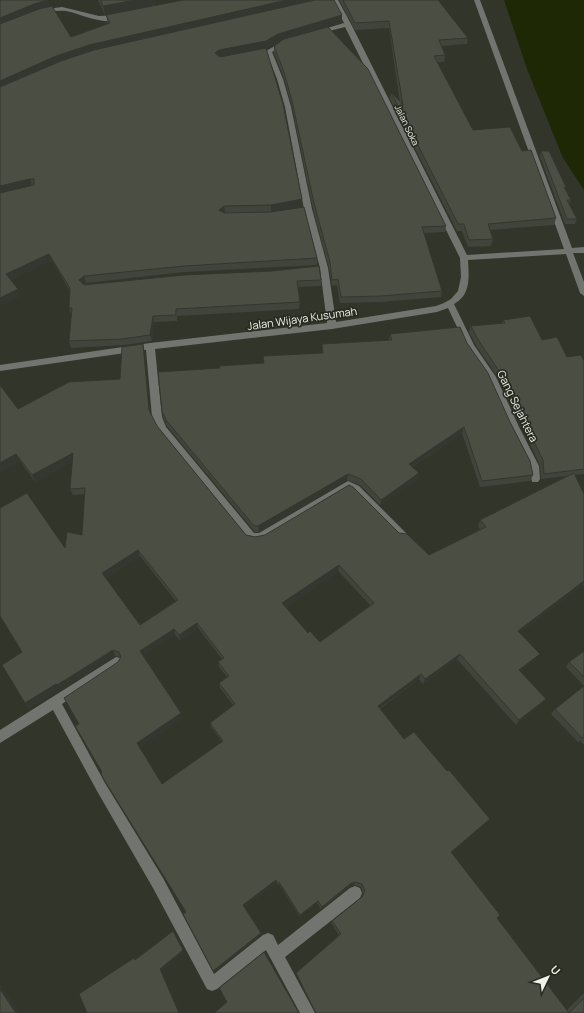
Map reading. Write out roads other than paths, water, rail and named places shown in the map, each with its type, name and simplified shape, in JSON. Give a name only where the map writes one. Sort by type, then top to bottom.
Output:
[{"type":"street","name":"Jalan Soka","points":[[335,0],[464,258]]},
{"type":"street","points":[[477,0],[584,293]]},
{"type":"street","points":[[31,15],[54,9],[69,10],[105,19],[126,16]]},
{"type":"street","points":[[313,34],[348,24]]},
{"type":"street","points":[[293,39],[281,43],[266,52],[280,78],[288,107],[305,210],[321,268],[332,326]]},
{"type":"street","points":[[450,304],[459,296],[466,283],[464,258],[584,250]]},
{"type":"street","name":"Jalan Wijaya Kusumah","points":[[0,368],[42,364],[150,346],[332,326],[437,309],[450,304]]},
{"type":"street","name":"Gang Sejahtera","points":[[450,304],[470,346],[492,377],[534,466],[535,479]]},
{"type":"street","points":[[150,346],[157,417],[163,430],[251,537],[261,537],[348,486],[356,489],[403,535]]},
{"type":"street","points":[[0,737],[116,662]]},
{"type":"street","points":[[55,702],[101,787],[158,883],[212,984],[268,940],[308,1013]]},
{"type":"street","points":[[276,955],[355,893]]}]
